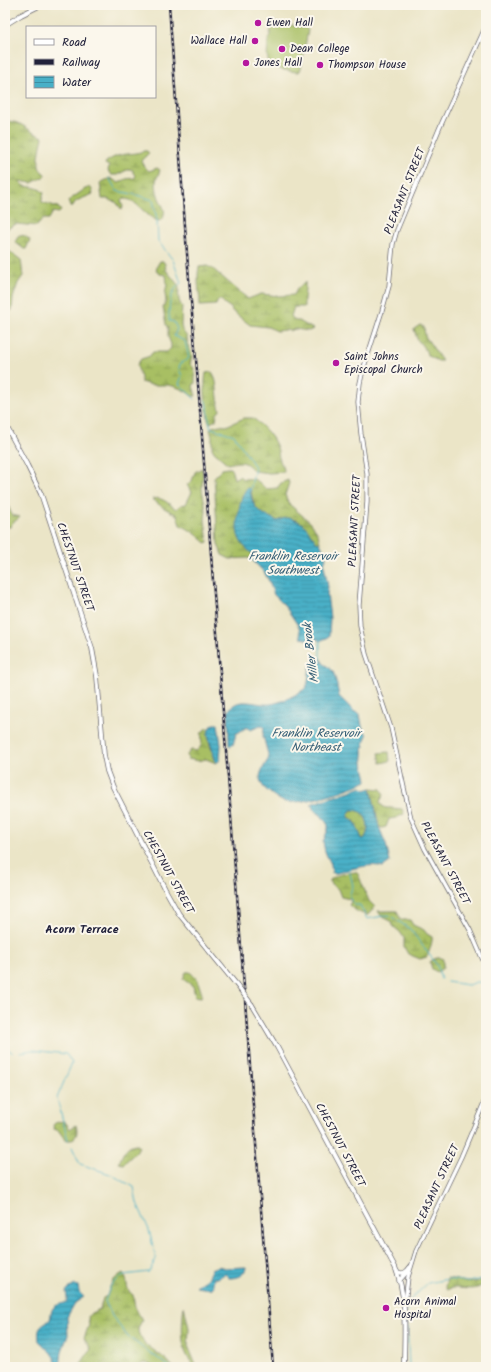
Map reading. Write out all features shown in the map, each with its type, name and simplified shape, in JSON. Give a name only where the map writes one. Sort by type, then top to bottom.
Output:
[{"type":"main road","points":[[5,25],[41,5]]},
{"type":"main road","name":"CHESTNUT STREET","points":[[5,424],[41,494],[92,648],[97,676],[105,760],[113,787],[165,889],[180,914],[252,1005],[277,1047],[397,1272],[404,1308],[404,1365]]},
{"type":"street","name":"PLEASANT STREET","points":[[486,26],[440,127],[397,230],[393,244],[388,286],[382,312],[363,370],[358,402],[367,474],[367,502],[359,605],[362,637],[366,654],[391,728],[411,818],[425,849],[470,930],[486,967]]},
{"type":"street","name":"PLEASANT STREET","points":[[400,1282],[412,1262],[461,1157],[486,1098]]},
{"type":"street","name":"PLEASANT STREET","points":[[404,1308],[408,1277],[412,1262]]},
{"type":"street","points":[[397,1272],[402,1274],[407,1271]]},
{"type":"street","points":[[400,1282],[408,1277]]},
{"type":"green space","points":[[276,22],[306,28],[308,30],[301,69],[299,72],[276,68],[271,65],[269,61],[267,52],[269,40],[272,25]]},
{"type":"green space","points":[[5,121],[17,123],[43,137],[39,166],[45,176],[32,183],[19,181],[24,186],[42,191],[44,193],[42,202],[58,207],[61,211],[59,213],[53,212],[49,219],[43,219],[37,226],[16,224],[5,230]]},
{"type":"green space","points":[[144,151],[149,153],[141,161],[143,165],[149,171],[157,168],[160,170],[156,179],[156,185],[158,195],[164,209],[164,215],[159,221],[149,216],[130,200],[121,200],[123,207],[122,210],[116,202],[108,199],[102,199],[100,183],[110,178],[119,183],[136,176],[133,173],[133,170],[129,169],[117,175],[111,175],[108,171],[109,166],[105,164],[106,162],[116,156]]},
{"type":"green space","points":[[91,187],[93,194],[76,201],[72,207],[70,207],[68,201],[85,189]]},
{"type":"green space","points":[[19,235],[25,236],[30,240],[26,249],[15,242]]},
{"type":"green space","points":[[5,248],[21,260],[23,276],[18,283],[13,298],[12,310],[5,317]]},
{"type":"green space","points":[[160,261],[163,261],[166,270],[179,286],[179,299],[182,306],[181,325],[182,330],[187,337],[192,356],[190,364],[195,372],[195,383],[193,386],[196,396],[192,396],[184,390],[173,386],[151,385],[141,382],[137,365],[141,359],[150,356],[153,352],[167,352],[171,348],[163,308],[166,301],[166,275],[160,274],[156,271]]},
{"type":"green space","points":[[207,266],[213,269],[248,299],[261,294],[279,296],[294,295],[297,289],[305,282],[304,307],[294,307],[291,316],[295,321],[299,321],[313,329],[309,331],[295,329],[290,331],[277,331],[268,327],[250,325],[221,300],[218,300],[216,305],[200,306],[198,272],[199,267]]},
{"type":"green space","points":[[420,325],[424,327],[425,336],[442,361],[438,361],[427,355],[426,351],[417,339],[414,329]]},
{"type":"green space","points":[[212,372],[215,379],[220,410],[217,414],[216,420],[210,423],[207,414],[205,385],[206,373]]},
{"type":"green space","points":[[244,418],[253,418],[271,437],[276,446],[284,472],[269,473],[254,471],[242,462],[228,464],[214,452],[212,448],[210,429],[220,425],[226,426]]},
{"type":"green space","points":[[202,468],[202,489],[206,510],[205,520],[208,542],[206,543],[194,533],[180,525],[177,515],[152,499],[161,499],[176,509],[181,505],[186,504],[192,492],[187,485],[192,481],[195,472]]},
{"type":"green space","points":[[231,468],[234,479],[239,476],[243,479],[253,479],[266,489],[277,488],[281,483],[288,480],[289,483],[285,495],[289,504],[311,523],[318,534],[320,543],[316,543],[297,520],[282,519],[277,521],[258,510],[254,503],[251,490],[250,552],[253,554],[252,560],[248,558],[230,559],[222,555],[218,544],[214,477],[222,469]]},
{"type":"green space","points":[[5,504],[8,506],[12,515],[20,517],[12,523],[10,527],[6,527]]},
{"type":"green space","points":[[209,728],[209,742],[216,763],[206,759],[198,761],[188,759],[187,755],[191,750],[197,751],[201,746],[202,732]]},
{"type":"green space","points":[[389,752],[390,761],[381,763],[379,753]]},
{"type":"green space","points":[[371,788],[381,789],[384,795],[380,801],[381,805],[386,808],[402,809],[404,814],[396,818],[389,819],[386,827],[379,827]]},
{"type":"green space","points":[[351,810],[356,810],[364,815],[368,824],[368,830],[364,839],[362,839],[355,822],[348,815]]},
{"type":"green space","points":[[356,872],[369,901],[375,907],[368,915],[350,907],[350,899],[341,897],[338,889],[330,883],[330,880],[335,876]]},
{"type":"green space","points":[[378,911],[397,911],[401,920],[410,920],[413,925],[424,930],[432,937],[427,957],[420,959],[408,954],[404,947],[404,938],[400,932],[390,921],[382,917]]},
{"type":"green space","points":[[437,958],[442,958],[443,968],[437,972],[432,969],[430,962]]},
{"type":"green space","points":[[186,972],[190,972],[197,979],[202,994],[201,997],[195,996],[193,986],[183,979]]},
{"type":"green space","points":[[63,1121],[70,1129],[76,1125],[77,1134],[72,1140],[65,1140],[59,1131],[54,1129],[53,1125],[55,1123]]},
{"type":"green space","points":[[135,1144],[139,1146],[136,1152],[124,1164],[119,1163],[126,1149]]},
{"type":"green space","points":[[123,1273],[126,1278],[128,1290],[133,1295],[135,1307],[142,1320],[138,1329],[141,1338],[148,1346],[167,1360],[173,1367],[158,1367],[144,1364],[137,1367],[79,1367],[91,1349],[84,1338],[89,1325],[88,1317],[91,1313],[100,1309],[103,1298],[107,1296],[112,1283]]},
{"type":"green space","points":[[447,1278],[466,1282],[475,1282],[486,1278],[486,1283],[473,1289],[453,1288],[447,1290],[445,1287]]},
{"type":"green space","points":[[184,1306],[189,1328],[188,1346],[197,1367],[194,1367],[185,1351],[182,1328]]},
{"type":"water","name":"Franklin Reservoir Southwest","points":[[247,488],[249,488],[252,500],[259,511],[277,521],[285,518],[292,518],[293,520],[299,521],[306,527],[316,542],[320,543],[326,557],[324,565],[328,587],[327,594],[330,618],[329,635],[327,638],[319,641],[318,639],[311,640],[301,638],[299,627],[285,606],[274,595],[264,572],[252,560],[253,554],[242,544],[239,539],[237,522],[239,509],[243,495]]},
{"type":"water","name":"Franklin Reservoir Northeast","points":[[315,659],[321,659],[323,663],[333,671],[339,696],[355,712],[360,714],[362,726],[367,735],[364,742],[365,747],[363,749],[363,764],[367,781],[339,792],[305,801],[285,802],[264,788],[261,783],[260,775],[269,758],[263,736],[264,727],[261,726],[250,730],[247,727],[236,734],[233,745],[230,746],[228,712],[236,703],[247,702],[271,704],[285,700],[298,693],[306,688],[310,666]]},
{"type":"water","points":[[214,724],[218,724],[221,745],[220,760],[216,763],[208,735],[209,728]]},
{"type":"water","points":[[362,787],[365,790],[371,788],[379,827],[386,844],[390,862],[383,867],[358,867],[332,873],[331,864],[325,852],[323,842],[328,825],[321,815],[315,811],[311,804]],"holes":[[[351,810],[356,810],[364,815],[368,824],[367,835],[364,839],[362,839],[355,822],[348,817]]]},
{"type":"water","points":[[218,1266],[225,1268],[246,1268],[242,1275],[237,1277],[229,1278],[225,1274],[214,1278],[214,1286],[211,1289],[196,1287],[208,1278],[211,1273],[211,1269]]},
{"type":"water","points":[[75,1285],[78,1286],[79,1292],[84,1297],[75,1303],[67,1317],[68,1335],[62,1351],[60,1367],[57,1367],[53,1355],[39,1341],[39,1330],[43,1324],[50,1320],[54,1307],[66,1302],[66,1292]]},
{"type":"waterway","name":"Miller Brook","points":[[109,178],[117,191],[153,200],[157,220],[158,241],[173,260],[181,283],[174,291],[170,300],[169,316],[169,321],[174,322],[177,329],[174,336],[185,341],[189,358],[180,364],[179,369],[182,376],[179,384],[195,399]]},
{"type":"waterway","name":"Miller Brook","points":[[205,400],[208,408],[211,428],[234,435],[255,467],[250,491]]},
{"type":"waterway","name":"Miller Brook","points":[[320,640],[320,659]]},
{"type":"waterway","name":"Miller Brook","points":[[349,869],[353,886],[350,893],[350,899],[355,905],[360,905],[367,919],[389,915],[410,929],[437,965],[441,979]]},
{"type":"waterway","name":"Miller Brook","points":[[447,982],[468,985],[477,982],[486,983]]},
{"type":"waterway","points":[[5,1048],[12,1052]]},
{"type":"waterway","points":[[20,1052],[32,1050],[66,1054],[72,1063],[57,1098],[68,1140]]},
{"type":"waterway","points":[[72,1147],[80,1164],[110,1174],[134,1187],[137,1203],[149,1230],[156,1259],[149,1272],[123,1275],[111,1285],[105,1301],[112,1316],[128,1337],[170,1367]]},
{"type":"waterway","name":"Miller Brook","points":[[407,1312],[411,1299],[428,1283],[448,1279],[468,1282],[481,1279],[486,1276]]},
{"type":"waterway","name":"Miller Brook","points":[[407,1320],[409,1367]]},
{"type":"railway","points":[[169,5],[273,1367]]},
{"type":"place","name":"Ewen Hall","points":[[258,23]]},
{"type":"place","name":"Wallace Hall","points":[[255,41]]},
{"type":"place","name":"Dean College","points":[[282,49]]},
{"type":"place","name":"Jones Hall","points":[[246,63]]},
{"type":"place","name":"Thompson House","points":[[320,65]]},
{"type":"place","name":"Saint Johns Episcopal Church","points":[[336,363]]},
{"type":"place","name":"Acorn Animal Hospital","points":[[386,1308]]},
{"type":"district","name":"Acorn Terrace","points":[[82,929]]}]
